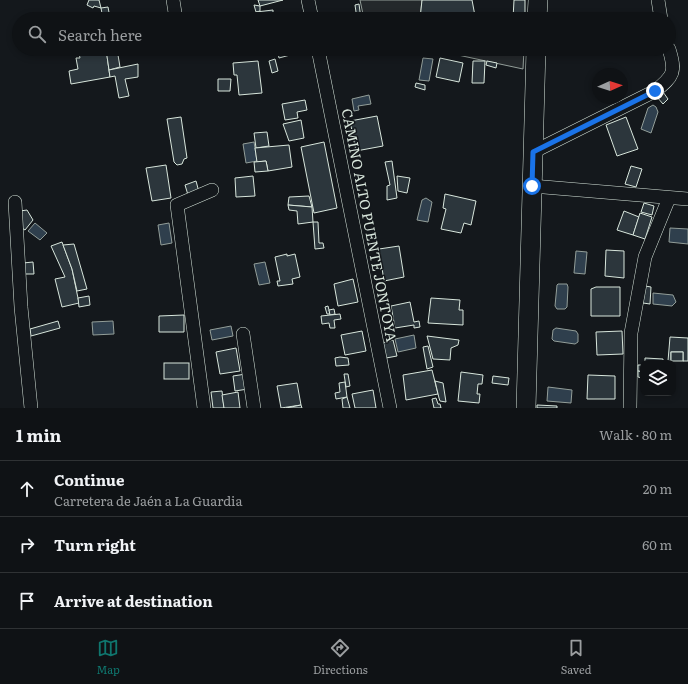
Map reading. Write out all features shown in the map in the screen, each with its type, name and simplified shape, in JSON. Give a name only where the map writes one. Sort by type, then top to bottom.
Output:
[{"type":"street","points":[[173,0],[175,12]]},
{"type":"street","points":[[308,0],[311,12]]},
{"type":"street","points":[[537,12],[538,0]]},
{"type":"street","points":[[658,0],[660,12]]},
{"type":"street","name":"CAMINO ALTO PUENTE JONTOYA","points":[[319,56],[390,408]]},
{"type":"street","points":[[526,408],[536,56]]},
{"type":"street","points":[[533,152],[655,91],[669,80],[674,71],[671,56]]},
{"type":"street","points":[[532,186],[688,199]]},
{"type":"street","points":[[204,408],[177,205],[212,190]]},
{"type":"street","points":[[630,408],[631,333],[645,257],[669,198]]},
{"type":"street","points":[[14,202],[20,307],[31,408]]},
{"type":"street","points":[[243,334],[254,408]]},
{"type":"shaded area","points":[[360,0],[422,0],[421,12],[363,12]]},
{"type":"shaded area","points":[[463,56],[524,56],[523,69]]},
{"type":"water","points":[[423,58],[433,59],[429,81],[419,80]]},
{"type":"water","points":[[369,95],[371,104],[358,106],[359,110],[354,111],[352,99]]},
{"type":"water","points":[[653,105],[656,107],[658,112],[651,133],[641,129],[648,108]]},
{"type":"water","points":[[254,142],[257,161],[246,163],[243,144]]},
{"type":"water","points":[[426,198],[432,202],[428,222],[417,220],[422,200]]},
{"type":"water","points":[[35,223],[47,233],[40,240],[28,231]]},
{"type":"water","points":[[169,223],[172,243],[161,245],[158,225]]},
{"type":"water","points":[[670,228],[688,229],[688,244],[669,242]]},
{"type":"water","points":[[576,251],[587,252],[585,274],[574,273]]},
{"type":"water","points":[[265,262],[270,283],[259,285],[254,264]]},
{"type":"water","points":[[558,284],[567,284],[568,287],[567,307],[565,309],[557,309],[555,306]]},
{"type":"water","points":[[653,293],[673,295],[676,302],[672,306],[653,304]]},
{"type":"water","points":[[113,321],[114,334],[93,335],[92,322]]},
{"type":"water","points":[[231,326],[233,336],[212,340],[210,330]]},
{"type":"water","points":[[556,328],[576,331],[578,334],[578,342],[575,344],[554,341],[552,339],[553,330]]},
{"type":"water","points":[[414,335],[416,348],[398,352],[395,339]]},
{"type":"water","points":[[548,387],[572,390],[571,403],[547,401]]},
{"type":"building","points":[[89,0],[99,0],[101,8],[94,6],[93,8],[87,5]]},
{"type":"building","points":[[258,0],[283,0],[260,6]]},
{"type":"building","points":[[422,0],[472,0],[474,12],[421,12]]},
{"type":"building","points":[[514,0],[525,0],[525,12],[513,12]]},
{"type":"building","points":[[359,4],[360,12],[356,12],[355,5]]},
{"type":"building","points":[[254,5],[260,6],[260,11],[256,12]]},
{"type":"building","points":[[108,7],[109,12],[102,12],[101,8]]},
{"type":"building","points":[[273,10],[273,12],[256,12]]},
{"type":"building","points":[[80,56],[107,56],[110,77],[71,84],[69,71],[78,69],[76,58],[80,58]]},
{"type":"building","points":[[107,56],[118,56],[120,67],[109,70]]},
{"type":"building","points":[[440,58],[463,63],[459,82],[436,77]]},
{"type":"building","points":[[275,59],[278,71],[272,73],[269,61]]},
{"type":"building","points":[[258,61],[262,93],[239,95],[237,75],[234,75],[233,63]]},
{"type":"building","points":[[473,61],[485,61],[484,83],[472,83]]},
{"type":"building","points":[[487,61],[497,63],[496,68],[486,65]]},
{"type":"building","points":[[138,64],[138,77],[125,79],[129,96],[119,98],[115,76],[110,77],[109,70]]},
{"type":"building","points":[[218,79],[231,79],[230,91],[218,91]]},
{"type":"building","points":[[416,83],[425,85],[425,90],[415,87]]},
{"type":"building","points":[[663,92],[668,99],[663,104],[657,97]]},
{"type":"building","points":[[305,100],[307,110],[297,112],[298,118],[285,120],[282,104]]},
{"type":"building","points":[[377,116],[383,146],[356,151],[350,121]]},
{"type":"building","points":[[181,117],[187,158],[184,159],[182,164],[177,165],[174,162],[167,119]]},
{"type":"building","points":[[626,117],[638,149],[617,156],[606,125]]},
{"type":"building","points":[[301,120],[304,138],[289,141],[283,124]]},
{"type":"building","points":[[267,132],[269,146],[256,148],[254,133]]},
{"type":"building","points":[[324,142],[337,208],[314,213],[301,147]]},
{"type":"building","points":[[289,145],[292,167],[268,171],[266,161],[257,162],[255,148]]},
{"type":"building","points":[[266,161],[268,171],[255,172],[254,162]]},
{"type":"building","points":[[392,161],[397,198],[387,200],[387,186],[390,185],[385,162]]},
{"type":"building","points":[[166,165],[171,198],[152,201],[146,168]]},
{"type":"building","points":[[631,166],[642,169],[636,187],[625,184]]},
{"type":"building","points":[[253,176],[255,196],[236,197],[235,178]]},
{"type":"building","points":[[397,176],[410,178],[407,193],[398,191]]},
{"type":"building","points":[[196,181],[199,192],[188,195],[185,185]]},
{"type":"building","points":[[445,194],[476,201],[471,225],[464,223],[461,233],[441,229],[446,209],[443,208]]},
{"type":"building","points":[[309,196],[312,207],[288,205],[289,197]]},
{"type":"building","points":[[644,203],[654,206],[652,215],[641,212]]},
{"type":"building","points":[[288,205],[312,207],[313,222],[298,224],[297,211],[289,210]]},
{"type":"building","points":[[27,210],[33,220],[25,230],[20,227],[20,211]]},
{"type":"building","points":[[624,211],[639,217],[633,235],[617,230]]},
{"type":"building","points":[[640,213],[652,217],[645,239],[633,235]]},
{"type":"building","points":[[313,222],[318,222],[319,243],[323,243],[324,248],[315,249]]},
{"type":"building","points":[[62,242],[72,269],[79,303],[62,307],[55,279],[65,277],[51,246]]},
{"type":"building","points":[[74,244],[87,289],[77,291],[72,269],[63,245]]},
{"type":"building","points":[[399,246],[404,277],[384,281],[379,249]]},
{"type":"building","points":[[606,250],[624,251],[624,278],[605,276]]},
{"type":"building","points":[[287,254],[287,256],[295,254],[300,277],[292,279],[293,284],[278,286],[277,281],[280,281],[275,257]]},
{"type":"building","points":[[33,262],[34,274],[24,274],[23,263]]},
{"type":"building","points":[[353,279],[358,302],[338,306],[334,284]]},
{"type":"building","points":[[645,286],[651,287],[650,304],[643,303]]},
{"type":"building","points":[[596,287],[620,287],[620,316],[591,316],[591,289]]},
{"type":"building","points":[[89,296],[90,305],[79,307],[78,298]]},
{"type":"building","points":[[431,298],[460,300],[459,310],[463,310],[463,325],[428,323]]},
{"type":"building","points":[[410,302],[414,322],[419,321],[420,327],[414,328],[414,325],[395,328],[391,306]]},
{"type":"building","points":[[328,306],[330,314],[327,314],[325,307]]},
{"type":"building","points":[[334,309],[335,314],[330,315],[329,310]]},
{"type":"building","points":[[340,314],[341,319],[334,320],[335,328],[330,328],[329,323],[322,324],[321,316]]},
{"type":"building","points":[[184,315],[184,332],[159,332],[159,316]]},
{"type":"building","points":[[58,321],[60,328],[31,336],[30,329]]},
{"type":"building","points":[[362,331],[366,351],[345,355],[341,335]]},
{"type":"building","points":[[622,331],[623,354],[597,355],[596,332]]},
{"type":"building","points":[[427,336],[459,340],[458,345],[451,348],[450,360],[433,359]]},
{"type":"building","points":[[670,337],[688,338],[688,361],[683,361],[683,352],[671,352],[671,360],[668,360]]},
{"type":"building","points":[[393,340],[397,356],[386,358],[382,343]]},
{"type":"building","points":[[428,346],[433,367],[427,369],[423,347]]},
{"type":"building","points":[[236,348],[240,371],[220,374],[216,352]]},
{"type":"building","points":[[671,352],[683,352],[683,361],[671,360]]},
{"type":"building","points":[[335,358],[348,358],[349,365],[336,366]]},
{"type":"building","points":[[645,358],[663,359],[663,360],[645,360]]},
{"type":"building","points":[[164,363],[189,363],[189,379],[164,379]]},
{"type":"building","points":[[638,365],[640,365],[640,371],[638,371]]},
{"type":"building","points":[[432,370],[438,394],[406,400],[403,375]]},
{"type":"building","points":[[638,371],[640,371],[640,378],[638,377]]},
{"type":"building","points":[[461,372],[483,375],[482,384],[478,384],[477,394],[480,394],[479,403],[458,401]]},
{"type":"building","points":[[246,374],[248,389],[235,391],[233,376]]},
{"type":"building","points":[[344,374],[348,374],[350,386],[346,387]]},
{"type":"building","points":[[588,375],[615,376],[615,399],[587,399]]},
{"type":"building","points":[[493,376],[509,378],[508,385],[492,383]]},
{"type":"building","points":[[435,381],[443,383],[446,402],[440,401]]},
{"type":"building","points":[[345,382],[347,397],[336,399],[335,393],[340,392],[339,383]]},
{"type":"building","points":[[297,383],[301,405],[281,408],[277,386]]},
{"type":"building","points":[[373,390],[376,408],[355,408],[352,394]]},
{"type":"building","points":[[222,391],[224,408],[213,408],[211,392]]},
{"type":"building","points":[[238,392],[240,408],[224,408],[222,395]]},
{"type":"building","points":[[347,397],[350,408],[343,408],[342,399]]},
{"type":"building","points":[[436,398],[441,408],[434,408],[432,399]]},
{"type":"building","points":[[301,405],[302,408],[286,408]]},
{"type":"building","points":[[537,405],[557,406],[557,408],[537,408]]},
{"type":"route","points":[[532,186],[533,152],[655,91]]}]
